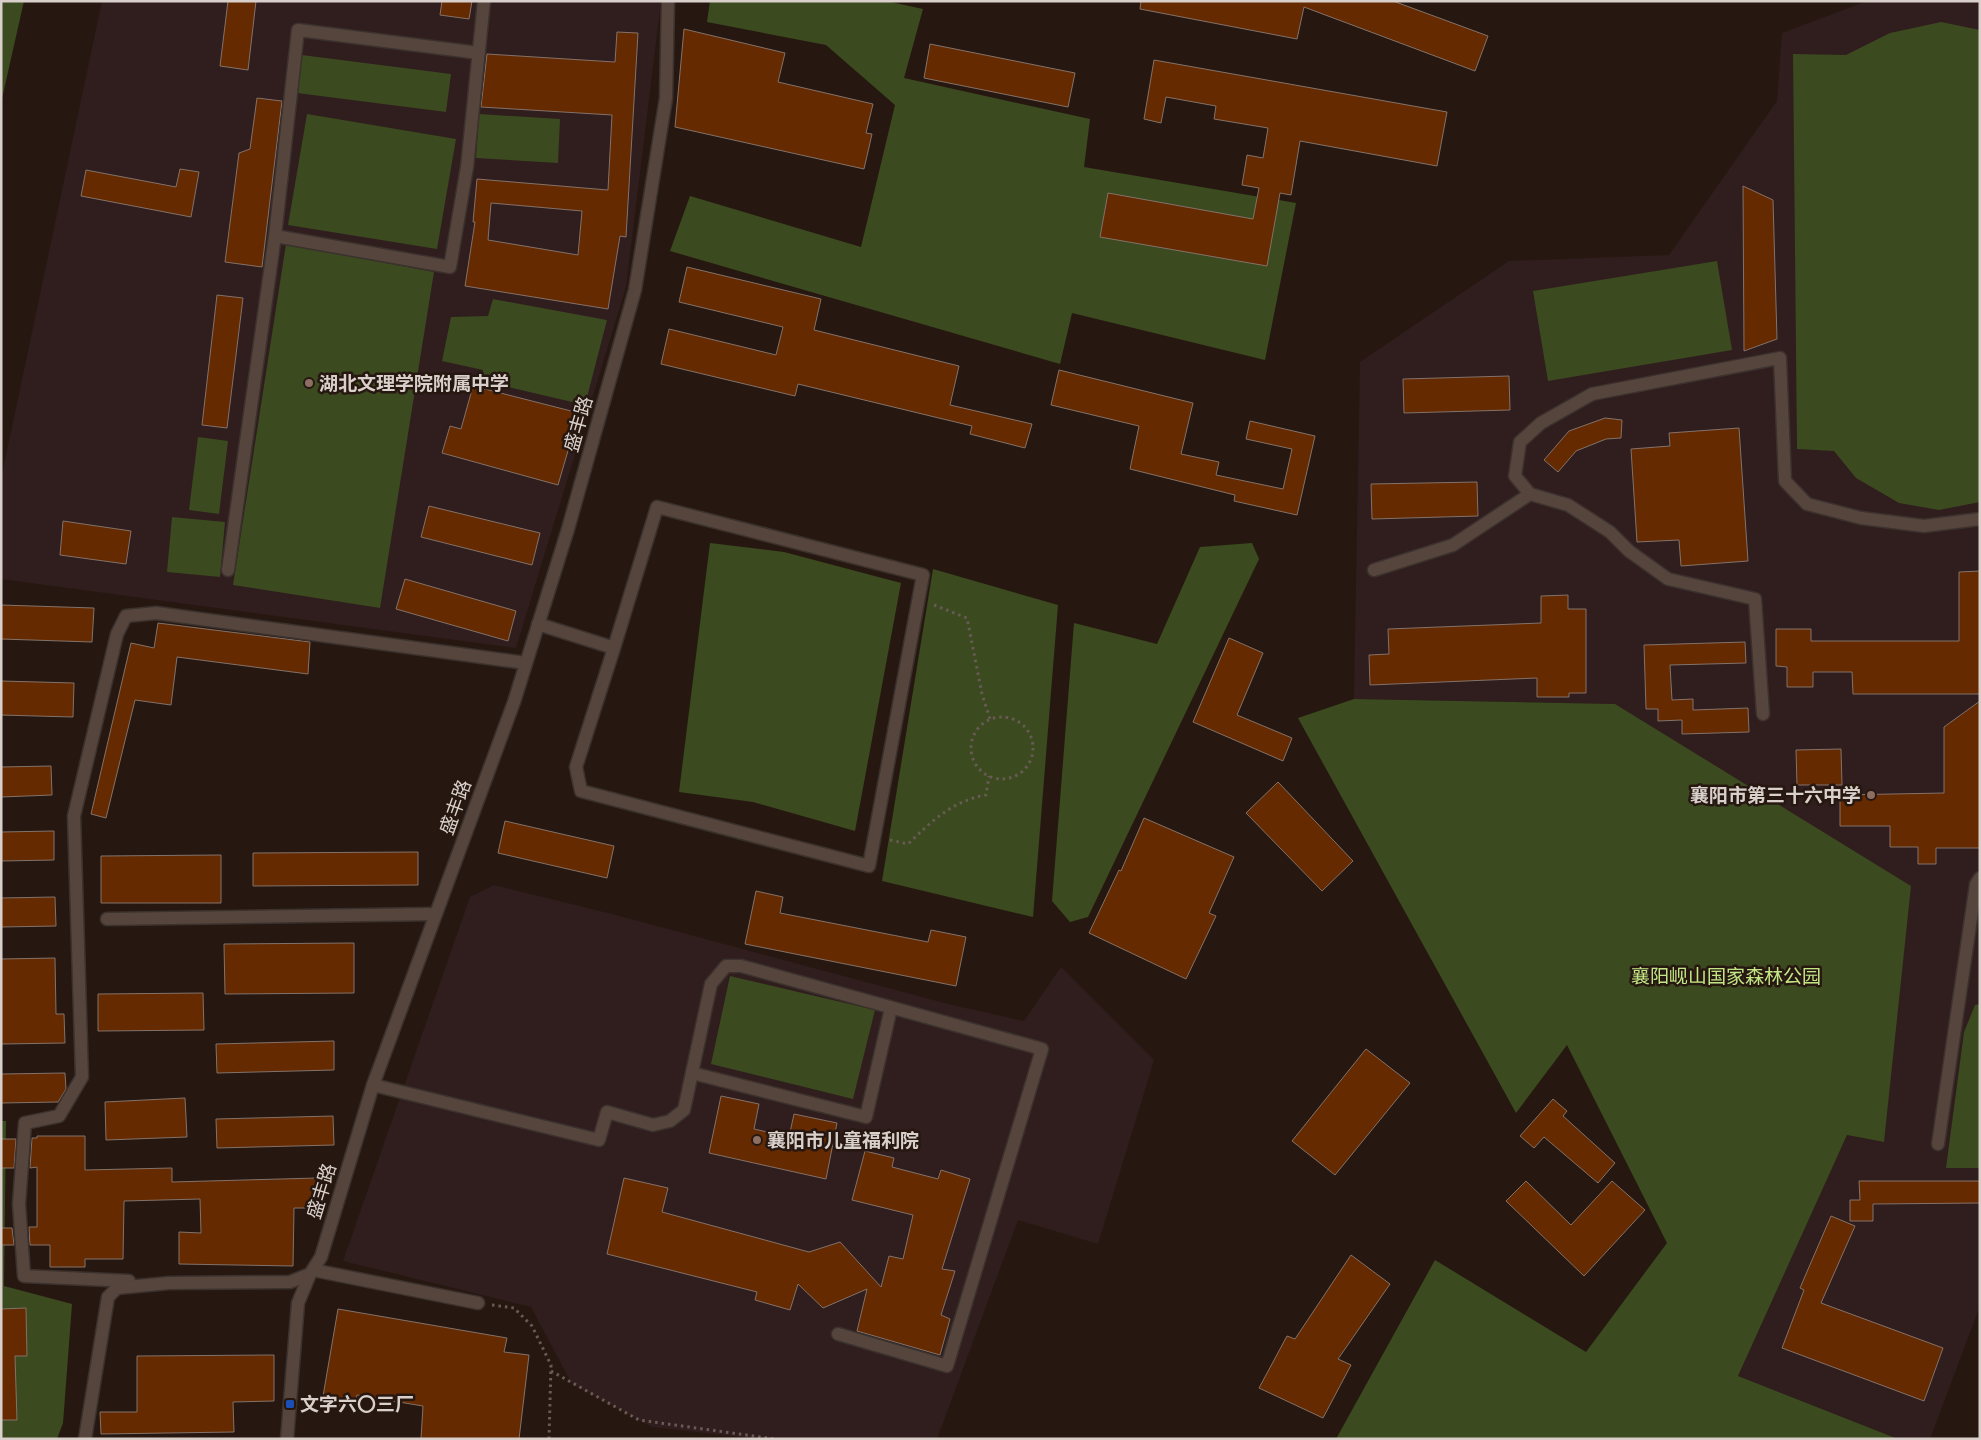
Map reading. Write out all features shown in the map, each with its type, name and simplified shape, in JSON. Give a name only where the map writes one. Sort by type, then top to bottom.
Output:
[{"type":"street","points":[[275,236],[450,267],[466,168],[484,1]]},
{"type":"street","name":"盛丰路","points":[[287,1439],[298,1303],[311,1272],[321,1257],[373,1085],[514,702],[568,529],[635,290],[666,98],[668,1]]},
{"type":"street","points":[[228,570],[275,236],[298,30],[479,54]]},
{"type":"street","points":[[1762,714],[1755,600],[1668,579],[1629,551],[1610,532],[1568,505],[1530,494],[1515,476],[1520,442],[1541,423],[1592,394],[1780,358],[1785,481],[1807,504],[1861,518],[1924,526],[1980,519]]},
{"type":"street","points":[[1374,570],[1453,546],[1530,494]]},
{"type":"street","points":[[657,507],[923,575],[869,866],[581,791],[576,766],[614,648],[657,507]]},
{"type":"street","points":[[478,1303],[311,1272],[290,1282],[169,1283],[24,1276],[19,1204],[25,1123],[60,1116],[82,1077],[74,816],[117,634],[126,616],[156,613],[526,663]]},
{"type":"street","points":[[538,624],[614,648]]},
{"type":"street","points":[[1938,1144],[1976,884],[1980,878]]},
{"type":"street","points":[[107,919],[435,914]]},
{"type":"street","points":[[373,1085],[599,1140],[607,1112],[653,1126],[670,1121],[684,1110],[711,984],[726,966],[741,966],[1042,1049],[947,1366],[838,1334]]},
{"type":"street","points":[[692,1073],[866,1117],[891,1008]]},
{"type":"street","points":[[85,1439],[108,1296],[117,1288],[169,1283]]},
{"type":"path","points":[[919,599],[967,618],[982,694],[990,719]]},
{"type":"path","points":[[1000,716],[1020,721],[1032,737],[1034,748],[1030,762],[1019,774],[1010,778],[1000,779],[989,776],[976,765],[970,748],[976,730],[990,719],[1000,716]]},
{"type":"path","points":[[874,837],[908,844],[939,815],[972,797],[986,795],[989,776]]},
{"type":"path","points":[[478,1303],[514,1308],[532,1326],[551,1365],[549,1439]]},
{"type":"path","points":[[551,1371],[640,1420],[775,1439]]},
{"type":"shaded area","name":"湖北文理学院附属中学","points":[[102,1],[661,1],[626,287],[516,648],[1,579],[1,479]]},
{"type":"shaded area","name":"襄阳市第三十六中学","points":[[1867,1],[1980,1],[1980,1306],[1930,1439],[1898,1439],[1738,1376],[1847,1135],[1883,1142],[1615,704],[1354,699],[1360,362],[1509,261],[1669,255],[1777,101],[1782,33]]},
{"type":"shaded area","name":"襄阳市儿童福利院","points":[[494,885],[612,914],[952,1005],[1024,1021],[1061,967],[1154,1060],[1098,1244],[1018,1220],[937,1439],[758,1439],[652,1427],[572,1384],[531,1307],[343,1261],[470,897]]},
{"type":"green space","points":[[1,1],[24,1],[1,103]]},
{"type":"green space","points":[[710,1],[886,1],[923,9],[904,78],[1090,119],[1084,167],[1296,203],[1265,360],[1072,313],[1060,364],[670,251],[690,196],[861,247],[895,105],[826,45],[707,22]]},
{"type":"green space","points":[[1941,22],[1980,30],[1980,502],[1939,510],[1899,503],[1856,478],[1834,451],[1797,449],[1793,54],[1846,55],[1890,33]]},
{"type":"green space","points":[[302,55],[451,74],[446,112],[297,93]]},
{"type":"green space","points":[[307,114],[456,139],[437,249],[288,225]]},
{"type":"green space","points":[[479,114],[560,119],[558,163],[476,158]]},
{"type":"green space","points":[[286,244],[434,272],[380,608],[233,585]]},
{"type":"green space","points":[[1717,261],[1732,350],[1548,381],[1533,291]]},
{"type":"green space","points":[[493,299],[607,320],[585,405],[482,381],[483,370],[442,361],[451,317],[488,316]]},
{"type":"green space","points":[[198,437],[228,441],[219,514],[189,510]]},
{"type":"green space","points":[[172,517],[225,522],[220,577],[167,572]]},
{"type":"green space","points":[[710,543],[784,552],[901,583],[855,831],[753,802],[679,792]]},
{"type":"green space","points":[[1252,543],[1259,559],[1088,917],[1070,922],[1052,901],[1074,623],[1157,644],[1200,547]]},
{"type":"green space","points":[[933,569],[1058,605],[1033,917],[882,881]]},
{"type":"green space","name":"襄阳岘山国家森林公园","points":[[1354,699],[1615,704],[1911,886],[1884,1142],[1847,1135],[1738,1376],[1898,1439],[1336,1439],[1435,1260],[1586,1352],[1667,1243],[1567,1045],[1516,1113],[1298,718]]},
{"type":"green space","points":[[730,976],[875,1010],[853,1099],[711,1064]]},
{"type":"green space","points":[[1980,1004],[1980,1168],[1946,1168],[1964,1032],[1975,1005]]},
{"type":"green space","points":[[1,1121],[6,1121],[4,1286],[72,1304],[63,1423],[57,1439],[1,1439]]},
{"type":"building","points":[[228,1],[256,1],[248,70],[220,66]]},
{"type":"building","points":[[442,1],[472,1],[469,19],[440,15]]},
{"type":"building","points":[[1141,1],[1393,1],[1488,36],[1475,71],[1304,7],[1297,39],[1140,9]]},
{"type":"building","points":[[684,29],[785,53],[778,82],[873,104],[866,133],[872,134],[864,169],[675,127]]},
{"type":"building","points":[[617,32],[638,33],[626,237],[620,236],[608,309],[465,286],[475,222],[473,222],[477,179],[608,190],[612,115],[481,107],[487,54],[615,62]],"holes":[[[491,203],[582,211],[578,255],[488,240]]]},
{"type":"building","points":[[930,44],[1075,73],[1068,107],[924,78]]},
{"type":"building","points":[[1154,60],[1447,112],[1437,166],[1300,141],[1291,195],[1280,193],[1267,266],[1100,237],[1108,193],[1253,219],[1259,188],[1242,185],[1247,155],[1263,158],[1268,128],[1214,119],[1216,106],[1166,97],[1161,123],[1144,119]]},
{"type":"building","points":[[257,98],[282,101],[262,267],[225,262],[239,153],[250,149]]},
{"type":"building","points":[[180,169],[199,172],[191,217],[81,196],[86,170],[176,187]]},
{"type":"building","points":[[1743,186],[1773,200],[1777,339],[1744,351]]},
{"type":"building","points":[[687,267],[821,299],[814,330],[959,366],[950,405],[1032,424],[1025,448],[970,434],[972,426],[798,384],[795,396],[661,364],[669,329],[776,355],[783,327],[679,302]]},
{"type":"building","points":[[217,295],[243,298],[227,428],[202,425]]},
{"type":"building","points":[[1059,370],[1193,403],[1181,454],[1219,462],[1216,475],[1283,489],[1292,449],[1246,439],[1250,421],[1315,436],[1297,515],[1234,501],[1235,495],[1130,469],[1139,426],[1051,405]]},
{"type":"building","points":[[1509,376],[1510,410],[1404,413],[1403,379]]},
{"type":"building","points":[[473,386],[579,413],[558,485],[442,453],[450,426],[461,429]]},
{"type":"building","points":[[1605,418],[1622,420],[1621,438],[1606,439],[1576,451],[1558,472],[1544,460],[1569,431]]},
{"type":"building","points":[[1739,428],[1748,561],[1681,566],[1679,540],[1637,542],[1631,449],[1670,446],[1669,433]]},
{"type":"building","points":[[1477,482],[1478,516],[1372,519],[1371,484]]},
{"type":"building","points":[[429,506],[540,533],[532,565],[421,537]]},
{"type":"building","points":[[63,521],[131,531],[126,564],[60,555]]},
{"type":"building","points":[[1980,571],[1980,694],[1853,694],[1852,672],[1813,672],[1813,687],[1787,687],[1787,667],[1776,666],[1776,629],[1811,629],[1811,641],[1959,641],[1959,572]]},
{"type":"building","points":[[405,579],[516,611],[508,641],[396,609]]},
{"type":"building","points":[[1568,595],[1568,609],[1586,609],[1586,693],[1569,693],[1569,697],[1537,697],[1537,678],[1370,685],[1369,655],[1389,654],[1388,629],[1541,623],[1541,596]]},
{"type":"building","points":[[1,605],[94,608],[92,642],[1,639]]},
{"type":"building","points":[[158,623],[310,642],[308,674],[177,657],[171,705],[135,700],[106,818],[91,814],[131,643],[154,648]]},
{"type":"building","points":[[1229,638],[1263,653],[1237,715],[1292,738],[1283,761],[1193,722]]},
{"type":"building","points":[[1745,642],[1746,663],[1670,665],[1672,700],[1693,699],[1693,710],[1748,708],[1749,732],[1682,734],[1682,720],[1658,721],[1658,709],[1646,709],[1644,645]]},
{"type":"building","points":[[1,681],[74,683],[73,717],[1,715]]},
{"type":"building","points":[[1980,701],[1980,848],[1936,848],[1936,864],[1918,864],[1918,847],[1890,847],[1890,826],[1840,826],[1840,795],[1944,793],[1944,727]]},
{"type":"building","points":[[1841,749],[1842,785],[1797,785],[1796,750]]},
{"type":"building","points":[[51,766],[52,795],[1,797],[1,767]]},
{"type":"building","points":[[1278,782],[1353,861],[1322,891],[1246,813]]},
{"type":"building","points":[[1144,818],[1234,857],[1209,913],[1216,916],[1186,979],[1089,933],[1119,870],[1121,871]]},
{"type":"building","points":[[505,821],[614,846],[607,878],[498,853]]},
{"type":"building","points":[[54,831],[54,860],[1,861],[1,832]]},
{"type":"building","points":[[418,852],[418,885],[253,886],[253,853]]},
{"type":"building","points":[[221,855],[221,903],[101,903],[101,856]]},
{"type":"building","points":[[756,891],[783,897],[780,913],[928,942],[931,930],[966,937],[956,986],[745,944]]},
{"type":"building","points":[[55,897],[56,926],[1,927],[1,898]]},
{"type":"building","points":[[354,943],[354,993],[225,994],[224,944]]},
{"type":"building","points":[[55,958],[56,1014],[64,1014],[65,1043],[1,1044],[1,959]]},
{"type":"building","points":[[203,993],[204,1030],[98,1031],[98,994]]},
{"type":"building","points":[[334,1041],[334,1070],[217,1073],[216,1044]]},
{"type":"building","points":[[1366,1049],[1410,1083],[1335,1175],[1292,1141]]},
{"type":"building","points":[[65,1073],[66,1089],[58,1102],[1,1103],[1,1074]]},
{"type":"building","points":[[721,1096],[759,1104],[754,1129],[789,1137],[794,1114],[837,1123],[826,1179],[709,1153]]},
{"type":"building","points":[[185,1098],[187,1137],[106,1140],[105,1102]]},
{"type":"building","points":[[1553,1099],[1567,1111],[1563,1116],[1615,1163],[1598,1183],[1544,1137],[1534,1148],[1520,1136]]},
{"type":"building","points":[[333,1116],[334,1145],[217,1148],[216,1119]]},
{"type":"building","points":[[37,1136],[85,1136],[85,1170],[172,1168],[172,1182],[317,1178],[318,1208],[294,1208],[293,1266],[179,1264],[179,1232],[201,1233],[200,1199],[124,1201],[123,1259],[85,1259],[85,1267],[50,1267],[50,1245],[30,1245],[29,1227],[37,1227],[37,1167],[30,1168],[32,1138],[37,1138]]},
{"type":"building","points":[[1,1139],[16,1139],[14,1168],[1,1168]]},
{"type":"building","points":[[865,1151],[894,1158],[892,1167],[938,1179],[941,1170],[970,1179],[942,1269],[955,1271],[941,1315],[950,1319],[940,1355],[857,1331],[867,1289],[823,1308],[798,1284],[790,1310],[755,1300],[757,1292],[607,1254],[624,1178],[668,1188],[662,1212],[809,1252],[840,1242],[881,1287],[889,1256],[903,1259],[913,1215],[852,1200]]},
{"type":"building","points":[[1526,1181],[1571,1225],[1612,1181],[1645,1210],[1584,1276],[1506,1201]]},
{"type":"building","points":[[1859,1181],[1980,1181],[1980,1203],[1873,1204],[1873,1221],[1850,1221],[1850,1200],[1860,1200]]},
{"type":"building","points":[[1831,1216],[1855,1226],[1821,1303],[1943,1348],[1924,1401],[1782,1348],[1804,1290],[1800,1288]]},
{"type":"building","points":[[1,1228],[12,1228],[14,1245],[1,1245]]},
{"type":"building","points":[[1351,1255],[1390,1284],[1338,1359],[1351,1365],[1323,1418],[1259,1388],[1287,1336],[1295,1339]]},
{"type":"building","points":[[26,1308],[27,1356],[15,1356],[17,1420],[1,1420],[1,1309]]},
{"type":"building","points":[[338,1309],[507,1338],[504,1352],[529,1355],[519,1439],[421,1439],[423,1406],[357,1395],[354,1408],[322,1402]]},
{"type":"building","points":[[274,1355],[274,1401],[233,1402],[234,1432],[101,1434],[100,1412],[137,1412],[137,1356]]},
{"type":"place","name":"湖北文理学院附属中学","points":[[309,383]]},
{"type":"place","name":"襄阳市第三十六中学","points":[[1871,795]]},
{"type":"place","name":"襄阳市儿童福利院","points":[[757,1140]]},
{"type":"place","name":"文字六〇三厂","points":[[290,1404]]}]
